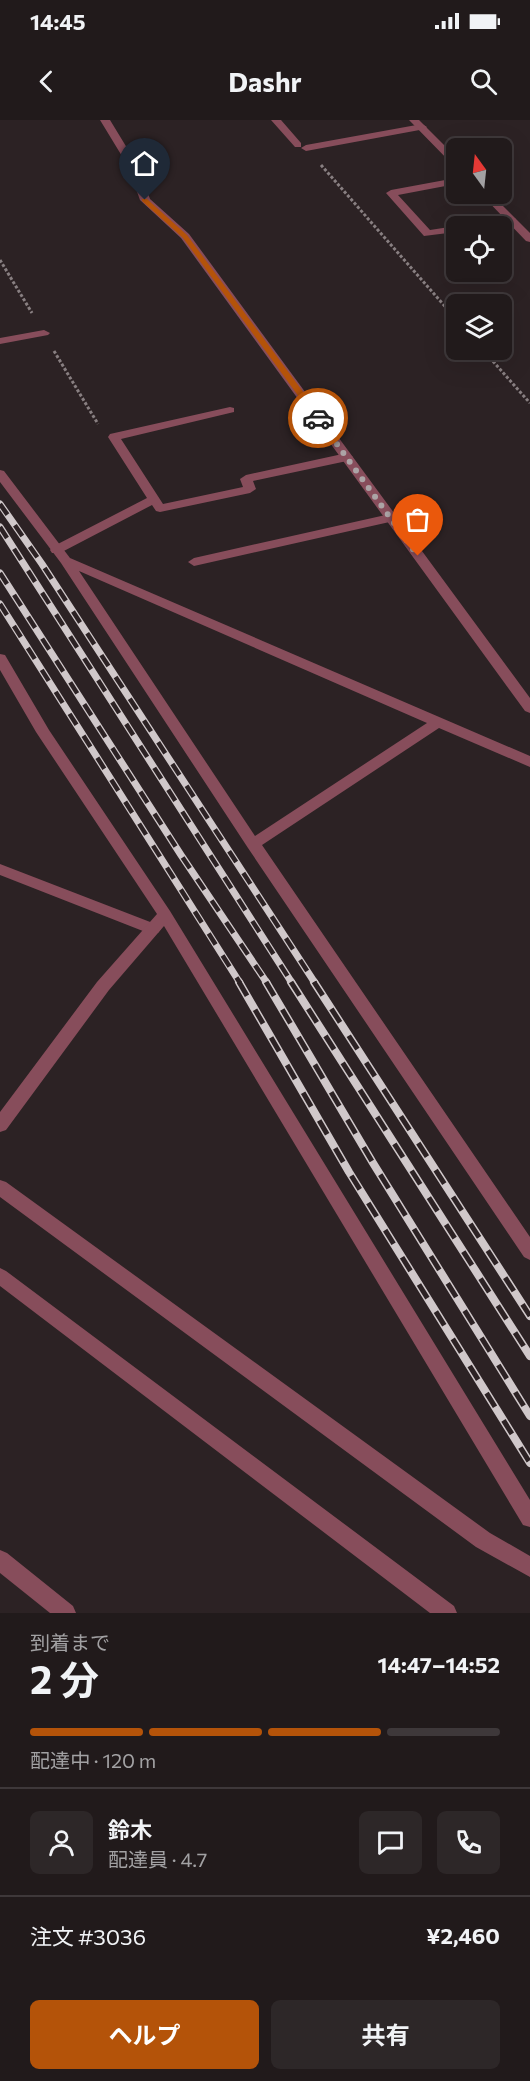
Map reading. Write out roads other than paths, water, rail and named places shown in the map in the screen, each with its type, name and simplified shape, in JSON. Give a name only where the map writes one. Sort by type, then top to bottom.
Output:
[{"type":"street","points":[[105,120],[133,166],[145,200],[185,236],[530,708]]},
{"type":"street","points":[[276,120],[302,146],[418,124],[446,153]]},
{"type":"street","points":[[446,183],[391,193],[428,234],[446,231]]},
{"type":"street","points":[[496,204],[508,216]]},
{"type":"street","points":[[512,220],[530,239]]},
{"type":"street","points":[[0,341],[44,333]]},
{"type":"street","points":[[230,410],[114,437],[160,508],[250,489],[246,480],[347,457]]},
{"type":"street","points":[[0,474],[61,556],[253,844],[529,1250]]},
{"type":"street","points":[[61,556],[154,499]]},
{"type":"street","points":[[194,562],[390,518]]},
{"type":"street","points":[[61,556],[530,762]]},
{"type":"street","points":[[0,658],[43,732],[165,915],[530,1518]]},
{"type":"street","points":[[253,844],[438,722]]},
{"type":"street","points":[[0,869],[153,929]]},
{"type":"street","points":[[0,1125],[103,986],[165,915]]},
{"type":"street","points":[[0,1187],[483,1540],[530,1567]]},
{"type":"street","points":[[0,1276],[447,1613]]},
{"type":"street","points":[[0,1560],[66,1613]]},
{"type":"railway","points":[[0,504],[42,564],[315,983]]},
{"type":"railway","points":[[0,527],[292,983]]},
{"type":"railway","points":[[0,573],[181,855],[267,983]]},
{"type":"railway","points":[[0,604],[240,983]]},
{"type":"railway","points":[[239,982],[349,1172],[530,1463]]},
{"type":"railway","points":[[266,982],[373,1163],[530,1416]]},
{"type":"railway","points":[[291,982],[530,1356]]},
{"type":"railway","points":[[314,982],[530,1316]]}]
